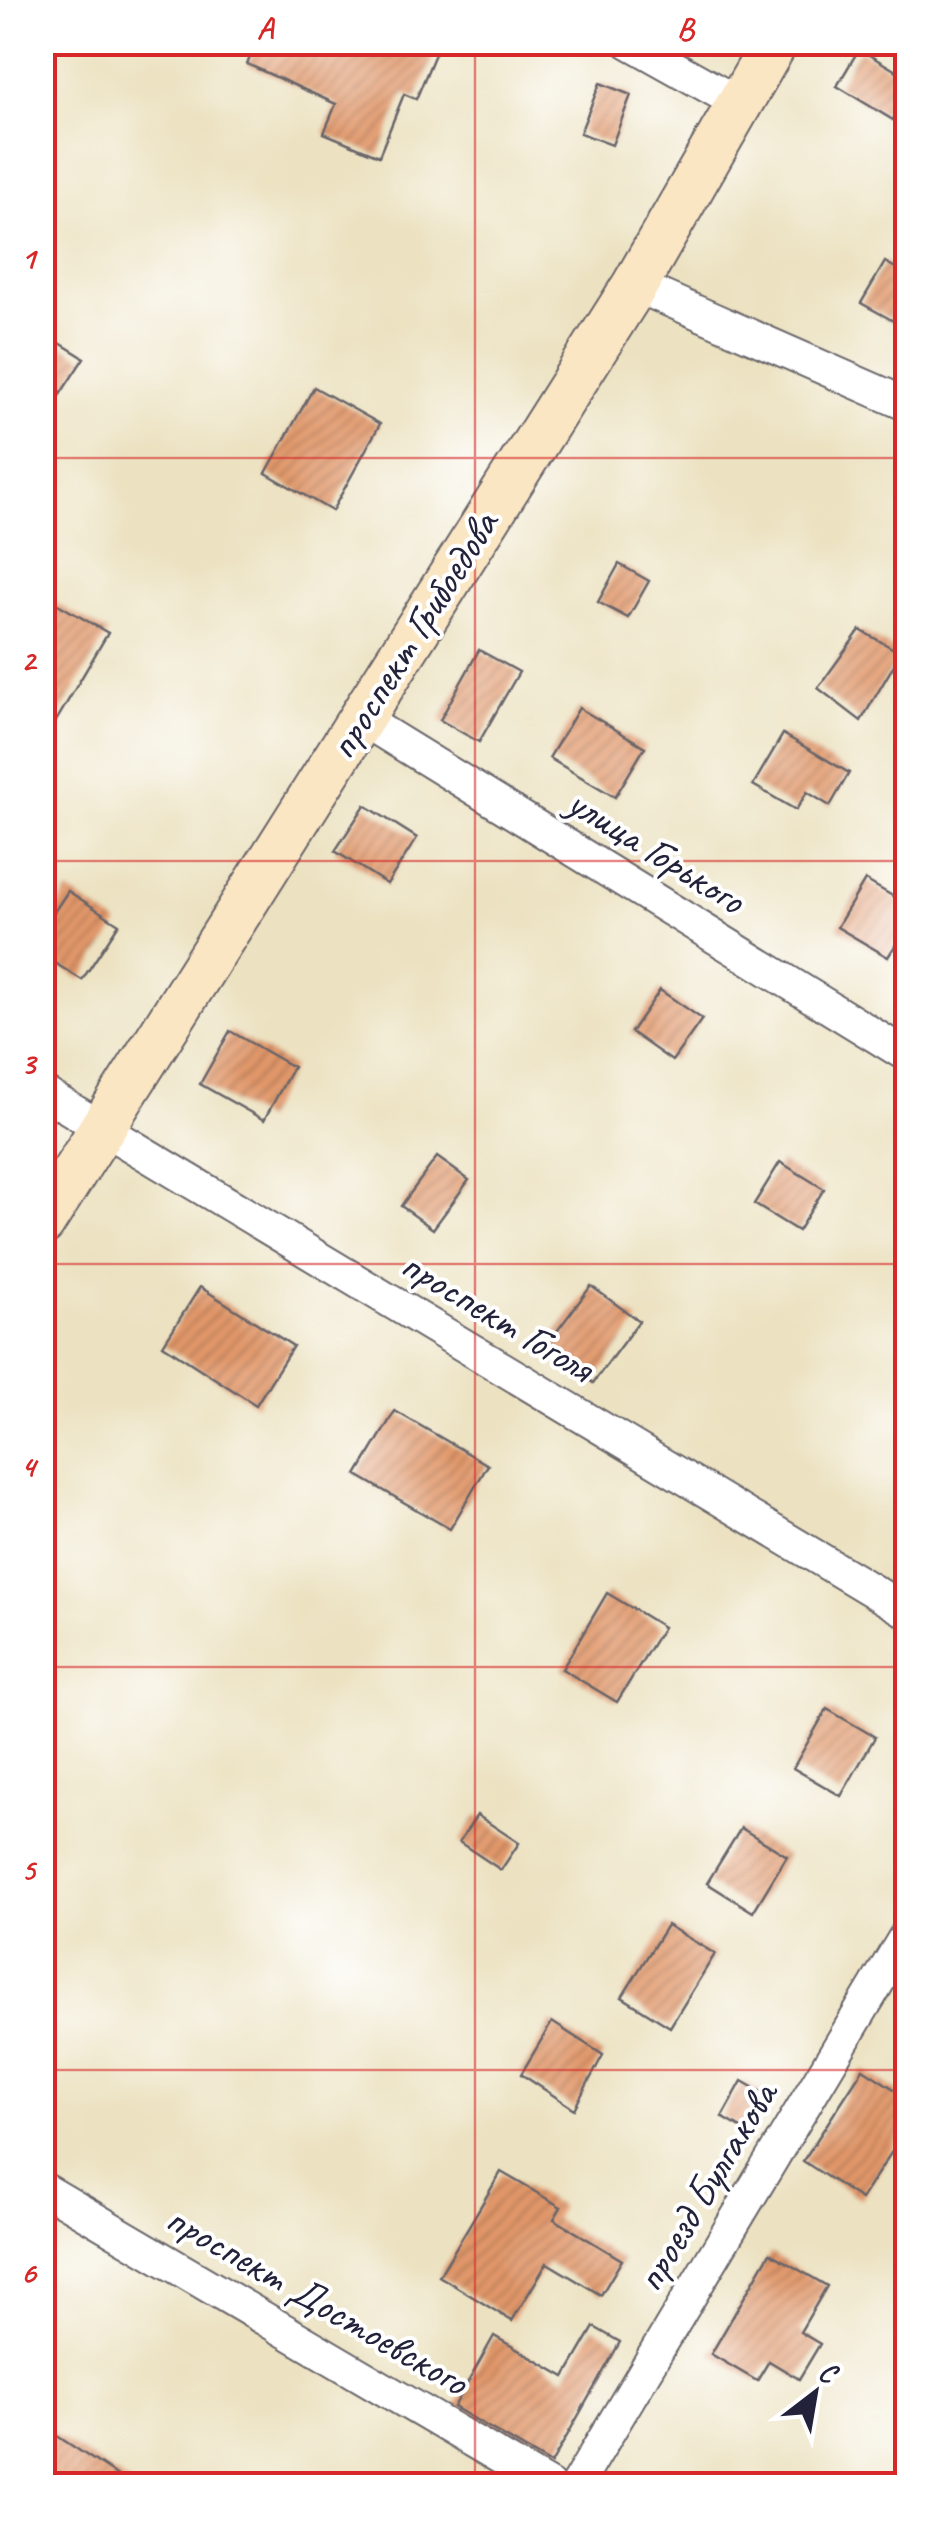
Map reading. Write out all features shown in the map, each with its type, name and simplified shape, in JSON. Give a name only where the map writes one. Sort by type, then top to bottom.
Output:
[{"type":"street","points":[[629,42],[738,103]]},
{"type":"street","name":"проспект Грибоедова","points":[[42,1222],[635,284],[775,42]]},
{"type":"street","points":[[635,284],[908,406]]},
{"type":"street","name":"улица Горького","points":[[360,718],[908,1056]]},
{"type":"street","name":"проспект Гоголя","points":[[42,1092],[908,1612]]},
{"type":"street","name":"проезд Булгакова","points":[[576,2486],[908,1932]]},
{"type":"street","name":"проспект Достоевского","points":[[42,2188],[549,2486]]},
{"type":"building","points":[[257,42],[440,42],[416,99],[404,94],[379,156],[324,133],[336,104],[247,64]]},
{"type":"building","points":[[859,49],[908,78],[908,96],[893,120],[837,86]]},
{"type":"building","points":[[600,83],[631,95],[612,145],[580,133]]},
{"type":"building","points":[[885,262],[908,275],[908,329],[861,303]]},
{"type":"building","points":[[42,332],[84,358],[42,422]]},
{"type":"building","points":[[314,387],[380,424],[332,511],[266,473]]},
{"type":"building","points":[[619,564],[649,581],[628,618],[598,602]]},
{"type":"building","points":[[56,603],[108,633],[42,745],[42,626]]},
{"type":"building","points":[[860,630],[901,653],[861,721],[818,688]]},
{"type":"building","points":[[479,650],[519,672],[479,742],[440,720]]},
{"type":"building","points":[[579,708],[645,747],[615,797],[549,758]]},
{"type":"building","points":[[783,734],[849,773],[830,806],[807,792],[796,810],[753,785]]},
{"type":"building","points":[[365,805],[417,838],[387,884],[335,851]]},
{"type":"building","points":[[865,880],[908,905],[908,925],[888,957],[837,927]]},
{"type":"building","points":[[68,891],[119,924],[82,980],[42,955],[42,930]]},
{"type":"building","points":[[660,990],[702,1019],[672,1061],[631,1032]]},
{"type":"building","points":[[230,1031],[293,1067],[264,1120],[200,1084]]},
{"type":"building","points":[[437,1157],[469,1180],[433,1229],[401,1206]]},
{"type":"building","points":[[780,1162],[824,1189],[798,1231],[754,1204]]},
{"type":"building","points":[[591,1286],[639,1321],[593,1383],[545,1347]]},
{"type":"building","points":[[200,1287],[293,1346],[256,1405],[163,1345]]},
{"type":"building","points":[[395,1411],[488,1465],[450,1529],[357,1475]]},
{"type":"building","points":[[607,1593],[663,1627],[617,1702],[562,1669]]},
{"type":"building","points":[[827,1709],[875,1737],[841,1796],[793,1768]]},
{"type":"building","points":[[477,1815],[519,1843],[501,1870],[459,1842]]},
{"type":"building","points":[[741,1828],[787,1856],[753,1912],[707,1883]]},
{"type":"building","points":[[667,1925],[715,1954],[670,2027],[622,1997]]},
{"type":"building","points":[[552,2022],[603,2055],[574,2109],[521,2074]]},
{"type":"building","points":[[863,2069],[908,2098],[908,2127],[861,2199],[803,2161]]},
{"type":"building","points":[[742,2081],[768,2096],[748,2132],[722,2117]]},
{"type":"building","points":[[501,2172],[561,2207],[554,2219],[622,2260],[601,2295],[547,2263],[512,2321],[439,2276]]},
{"type":"building","points":[[770,2253],[827,2286],[800,2332],[820,2344],[799,2379],[769,2361],[757,2381],[711,2354]]},
{"type":"building","points":[[594,2327],[620,2342],[551,2464],[454,2407],[494,2336],[565,2377]]},
{"type":"building","points":[[42,2426],[133,2486],[42,2486]]}]
